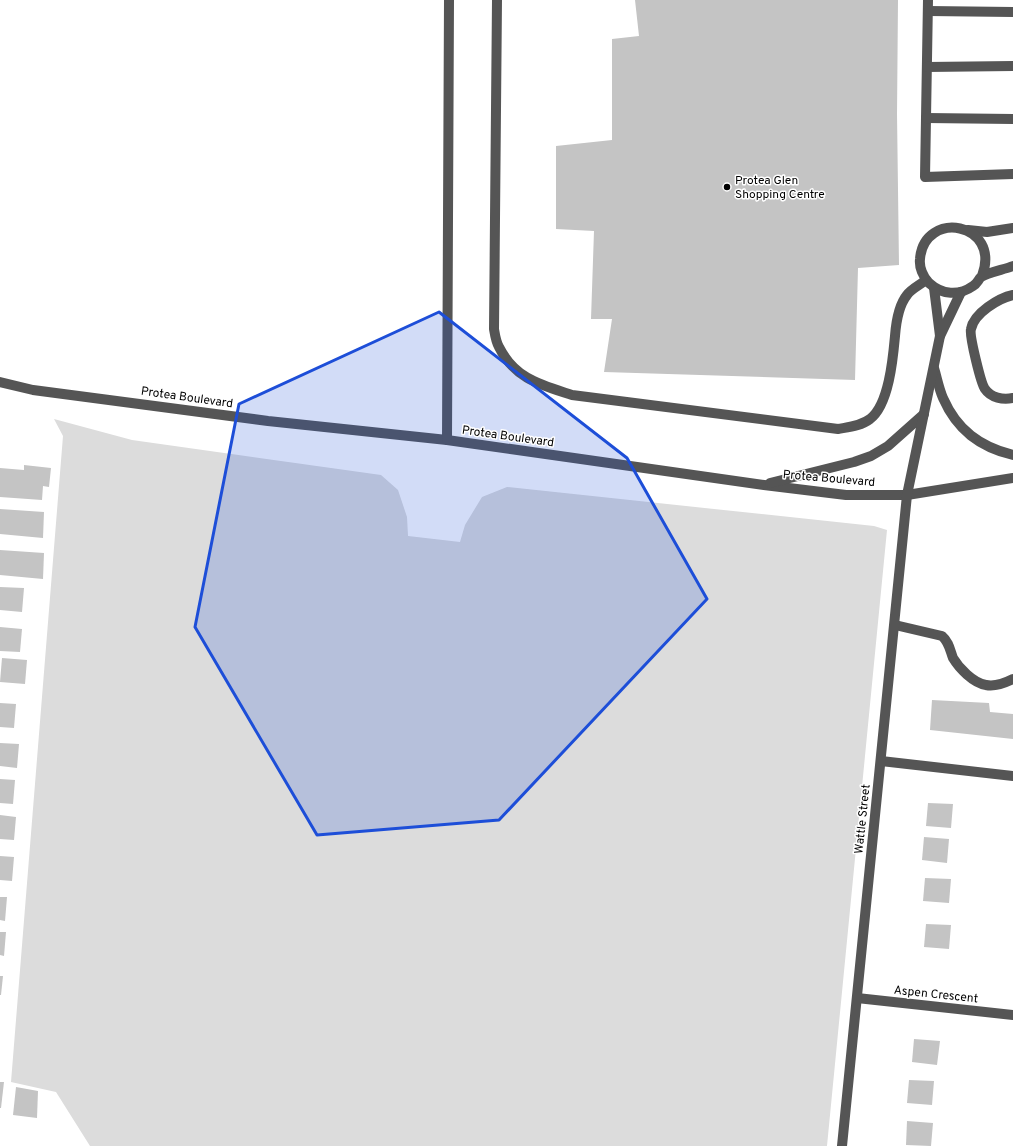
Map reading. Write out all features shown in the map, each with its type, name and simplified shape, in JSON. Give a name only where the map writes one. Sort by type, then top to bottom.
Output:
[{"type":"street","points":[[447,440],[449,0]]},
{"type":"street","points":[[497,0],[494,329],[499,346],[518,372],[542,386],[572,395],[838,429],[855,426],[870,419],[880,408],[886,394],[896,322],[902,305],[907,295],[926,280]]},
{"type":"street","points":[[928,0],[924,177],[1013,174]]},
{"type":"street","points":[[928,11],[1013,12]]},
{"type":"street","points":[[927,67],[1013,66]]},
{"type":"street","points":[[926,118],[1013,119]]},
{"type":"street","points":[[966,230],[976,236],[986,255],[986,266],[982,276],[975,285],[966,291],[955,294],[934,288],[926,280],[921,271],[919,260],[921,249],[926,240],[935,233],[945,228],[956,228],[987,232],[1013,228]]},
{"type":"street","points":[[982,276],[1013,266]]},
{"type":"street","points":[[934,288],[940,336]]},
{"type":"street","points":[[940,336],[961,292]]},
{"type":"street","points":[[1013,295],[991,304],[977,317],[970,329],[972,343],[984,389],[993,397],[1007,399],[1013,398]]},
{"type":"street","name":"Wattle Street","points":[[842,1146],[908,495],[940,336]]},
{"type":"street","points":[[933,366],[943,398],[958,424],[969,435],[983,445],[1013,455]]},
{"type":"street","name":"Protea Boulevard","points":[[0,382],[40,391],[261,420],[447,440],[764,485],[846,495],[908,495],[1013,478]]},
{"type":"street","points":[[764,485],[854,462],[871,456],[888,446],[924,414]]},
{"type":"street","points":[[895,625],[942,636],[947,640],[956,663],[976,682],[986,686],[1013,679]]},
{"type":"street","points":[[881,761],[1013,776]]},
{"type":"street","name":"Aspen Crescent","points":[[857,998],[1013,1015]]},
{"type":"highlighted area","points":[[439,312],[627,458],[707,599],[499,820],[317,835],[195,627],[239,404]]},
{"type":"shaded area","points":[[54,419],[132,440],[381,475],[398,490],[407,517],[408,536],[460,542],[465,525],[482,497],[507,487],[874,526],[887,530],[827,1146],[90,1146],[56,1092],[11,1082],[63,436]]},
{"type":"building","name":"Protea Glen Shopping Centre","points":[[635,0],[898,0],[897,114],[899,265],[858,268],[855,380],[604,372],[612,319],[591,319],[594,231],[556,229],[556,146],[612,140],[612,39],[639,36]]},
{"type":"building","points":[[24,465],[51,468],[49,487],[43,486],[42,500],[0,497],[0,468],[24,470]]},
{"type":"building","points":[[0,509],[44,512],[43,538],[0,534]]},
{"type":"building","points":[[0,550],[44,553],[43,579],[0,575]]},
{"type":"building","points":[[0,587],[24,588],[22,612],[0,610]]},
{"type":"building","points":[[0,627],[22,629],[20,652],[0,651]]},
{"type":"building","points":[[2,658],[27,660],[25,684],[0,682]]},
{"type":"building","points":[[932,700],[989,703],[990,712],[1013,714],[1013,739],[930,730]]},
{"type":"building","points":[[0,703],[16,704],[14,728],[0,727]]},
{"type":"building","points":[[0,743],[19,744],[17,768],[0,766]]},
{"type":"building","points":[[0,779],[15,780],[13,804],[0,803]]},
{"type":"building","points":[[928,803],[953,804],[951,828],[926,826]]},
{"type":"building","points":[[0,815],[16,817],[14,840],[0,839]]},
{"type":"building","points":[[924,837],[949,839],[947,863],[922,860]]},
{"type":"building","points":[[0,856],[14,857],[12,881],[0,880]]},
{"type":"building","points":[[925,878],[951,879],[949,903],[923,901]]},
{"type":"building","points":[[0,897],[7,897],[5,921],[0,920]]},
{"type":"building","points":[[926,924],[951,925],[949,949],[924,947]]},
{"type":"building","points":[[0,932],[6,932],[4,956],[0,955]]},
{"type":"building","points":[[0,976],[3,976],[1,995],[0,995]]},
{"type":"building","points":[[914,1039],[940,1041],[937,1065],[912,1062]]},
{"type":"building","points":[[909,1080],[934,1081],[932,1105],[907,1103]]},
{"type":"building","points":[[0,1082],[4,1082],[1,1108],[0,1108]]},
{"type":"building","points":[[16,1087],[38,1091],[37,1118],[13,1115]]},
{"type":"building","points":[[907,1121],[933,1123],[931,1146],[906,1145]]},
{"type":"place","name":"Protea Glen Shopping Centre","points":[[727,187]]}]
